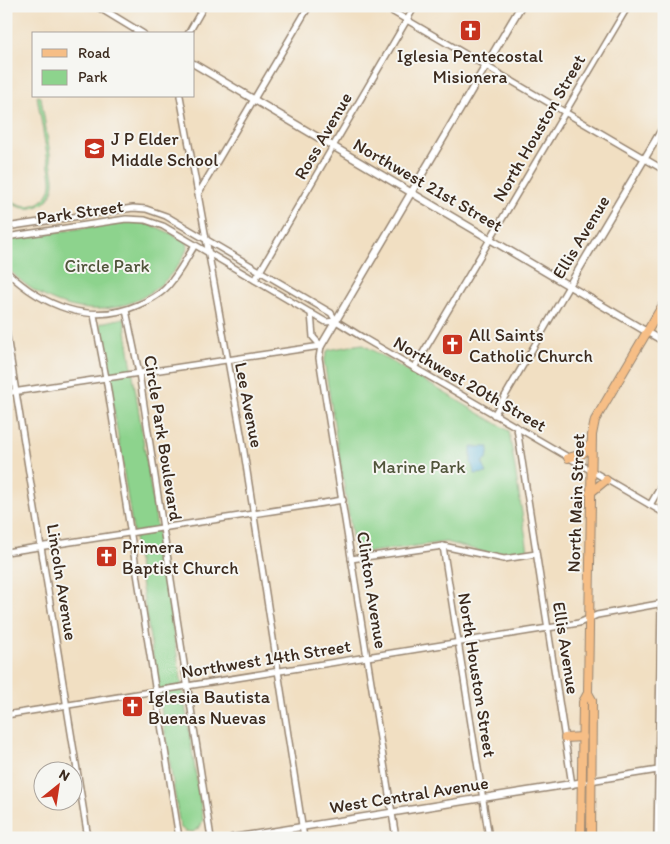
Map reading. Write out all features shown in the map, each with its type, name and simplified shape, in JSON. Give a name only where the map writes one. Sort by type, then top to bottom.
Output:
[{"type":"main road","name":"North Main Street","points":[[591,838],[583,738],[583,702],[588,693],[591,444],[595,420],[664,304]]},
{"type":"main road","points":[[568,458],[586,451],[591,444]]},
{"type":"main road","points":[[590,493],[606,480]]},
{"type":"main road","name":"North Main Street","points":[[581,838],[592,700],[588,693]]},
{"type":"main road","points":[[565,738],[583,738]]},
{"type":"street","points":[[97,6],[141,32]]},
{"type":"street","points":[[189,32],[204,6]]},
{"type":"street","points":[[198,194],[309,6]]},
{"type":"street","points":[[384,6],[664,170]]},
{"type":"street","name":"Ross Avenue","points":[[254,280],[415,6]]},
{"type":"street","points":[[6,393],[320,346],[521,6]]},
{"type":"street","name":"North Houston Street","points":[[414,368],[628,6]]},
{"type":"street","name":"Northwest 21st Street","points":[[195,65],[647,332]]},
{"type":"street","name":"Lee Avenue","points":[[180,98],[242,439],[304,838]]},
{"type":"street","name":"Ellis Avenue","points":[[494,415],[664,126]]},
{"type":"street","name":"Park Street","points":[[6,227],[139,208],[166,216],[205,238]]},
{"type":"street","name":"Park Street","points":[[6,238],[136,218],[163,226],[209,253]]},
{"type":"street","name":"Northwest 20th Street","points":[[205,238],[331,313],[336,321],[414,368],[664,513]]},
{"type":"street","points":[[6,271],[39,297],[73,311],[94,315],[126,310],[164,291],[195,245]]},
{"type":"street","name":"Northwest 20th Street","points":[[209,253],[326,322],[336,321]]},
{"type":"street","name":"Circle Park Boulevard","points":[[126,310],[139,373],[211,838]]},
{"type":"street","name":"Clinton Avenue","points":[[311,313],[313,337],[320,346],[319,358],[396,838]]},
{"type":"street","points":[[94,315],[106,378],[179,838]]},
{"type":"street","name":"Lincoln Avenue","points":[[6,330],[88,838]]},
{"type":"street","points":[[647,332],[664,342]]},
{"type":"street","name":"Ellis Avenue","points":[[517,428],[572,785]]},
{"type":"street","points":[[650,505],[664,480]]},
{"type":"street","points":[[6,552],[343,500]]},
{"type":"street","points":[[351,559],[443,546],[504,559],[536,554]]},
{"type":"street","name":"North Houston Street","points":[[443,546],[489,838]]},
{"type":"street","points":[[657,838],[661,770],[662,604]]},
{"type":"street","name":"Northwest 14th Street","points":[[6,715],[188,684],[548,628],[662,604]]},
{"type":"street","points":[[586,782],[661,770]]},
{"type":"street","name":"West Central Avenue","points":[[232,838],[586,782]]},
{"type":"green space","points":[[37,98],[41,98],[54,179],[53,188],[45,202],[38,206],[22,208],[14,205],[7,199],[6,207],[6,193],[12,200],[27,206],[41,201],[47,196],[51,179]]},
{"type":"green space","name":"Circle Park","points":[[127,221],[144,223],[158,228],[187,242],[188,246],[180,263],[159,286],[140,298],[120,306],[100,309],[79,308],[59,303],[40,294],[6,266],[6,240]]},
{"type":"green space","points":[[124,318],[203,820],[200,827],[193,832],[185,831],[180,827],[100,323]]},
{"type":"green space","name":"Marine Park","points":[[362,344],[509,431],[528,551],[495,555],[446,542],[355,554],[324,361],[328,350]]},
{"type":"water","points":[[471,447],[489,447],[487,460],[482,462],[487,473],[475,474],[471,463]]},
{"type":"place","name":"Iglesia Pentecostal Misionera","points":[[470,31]]},
{"type":"place","name":"J P Elder Middle School","points":[[95,149]]},
{"type":"place","name":"All Saints Catholic Church","points":[[453,345]]},
{"type":"place","name":"Primera Baptist Church","points":[[106,557]]},
{"type":"place","name":"Iglesia Bautista Buenas Nuevas","points":[[132,707]]}]
